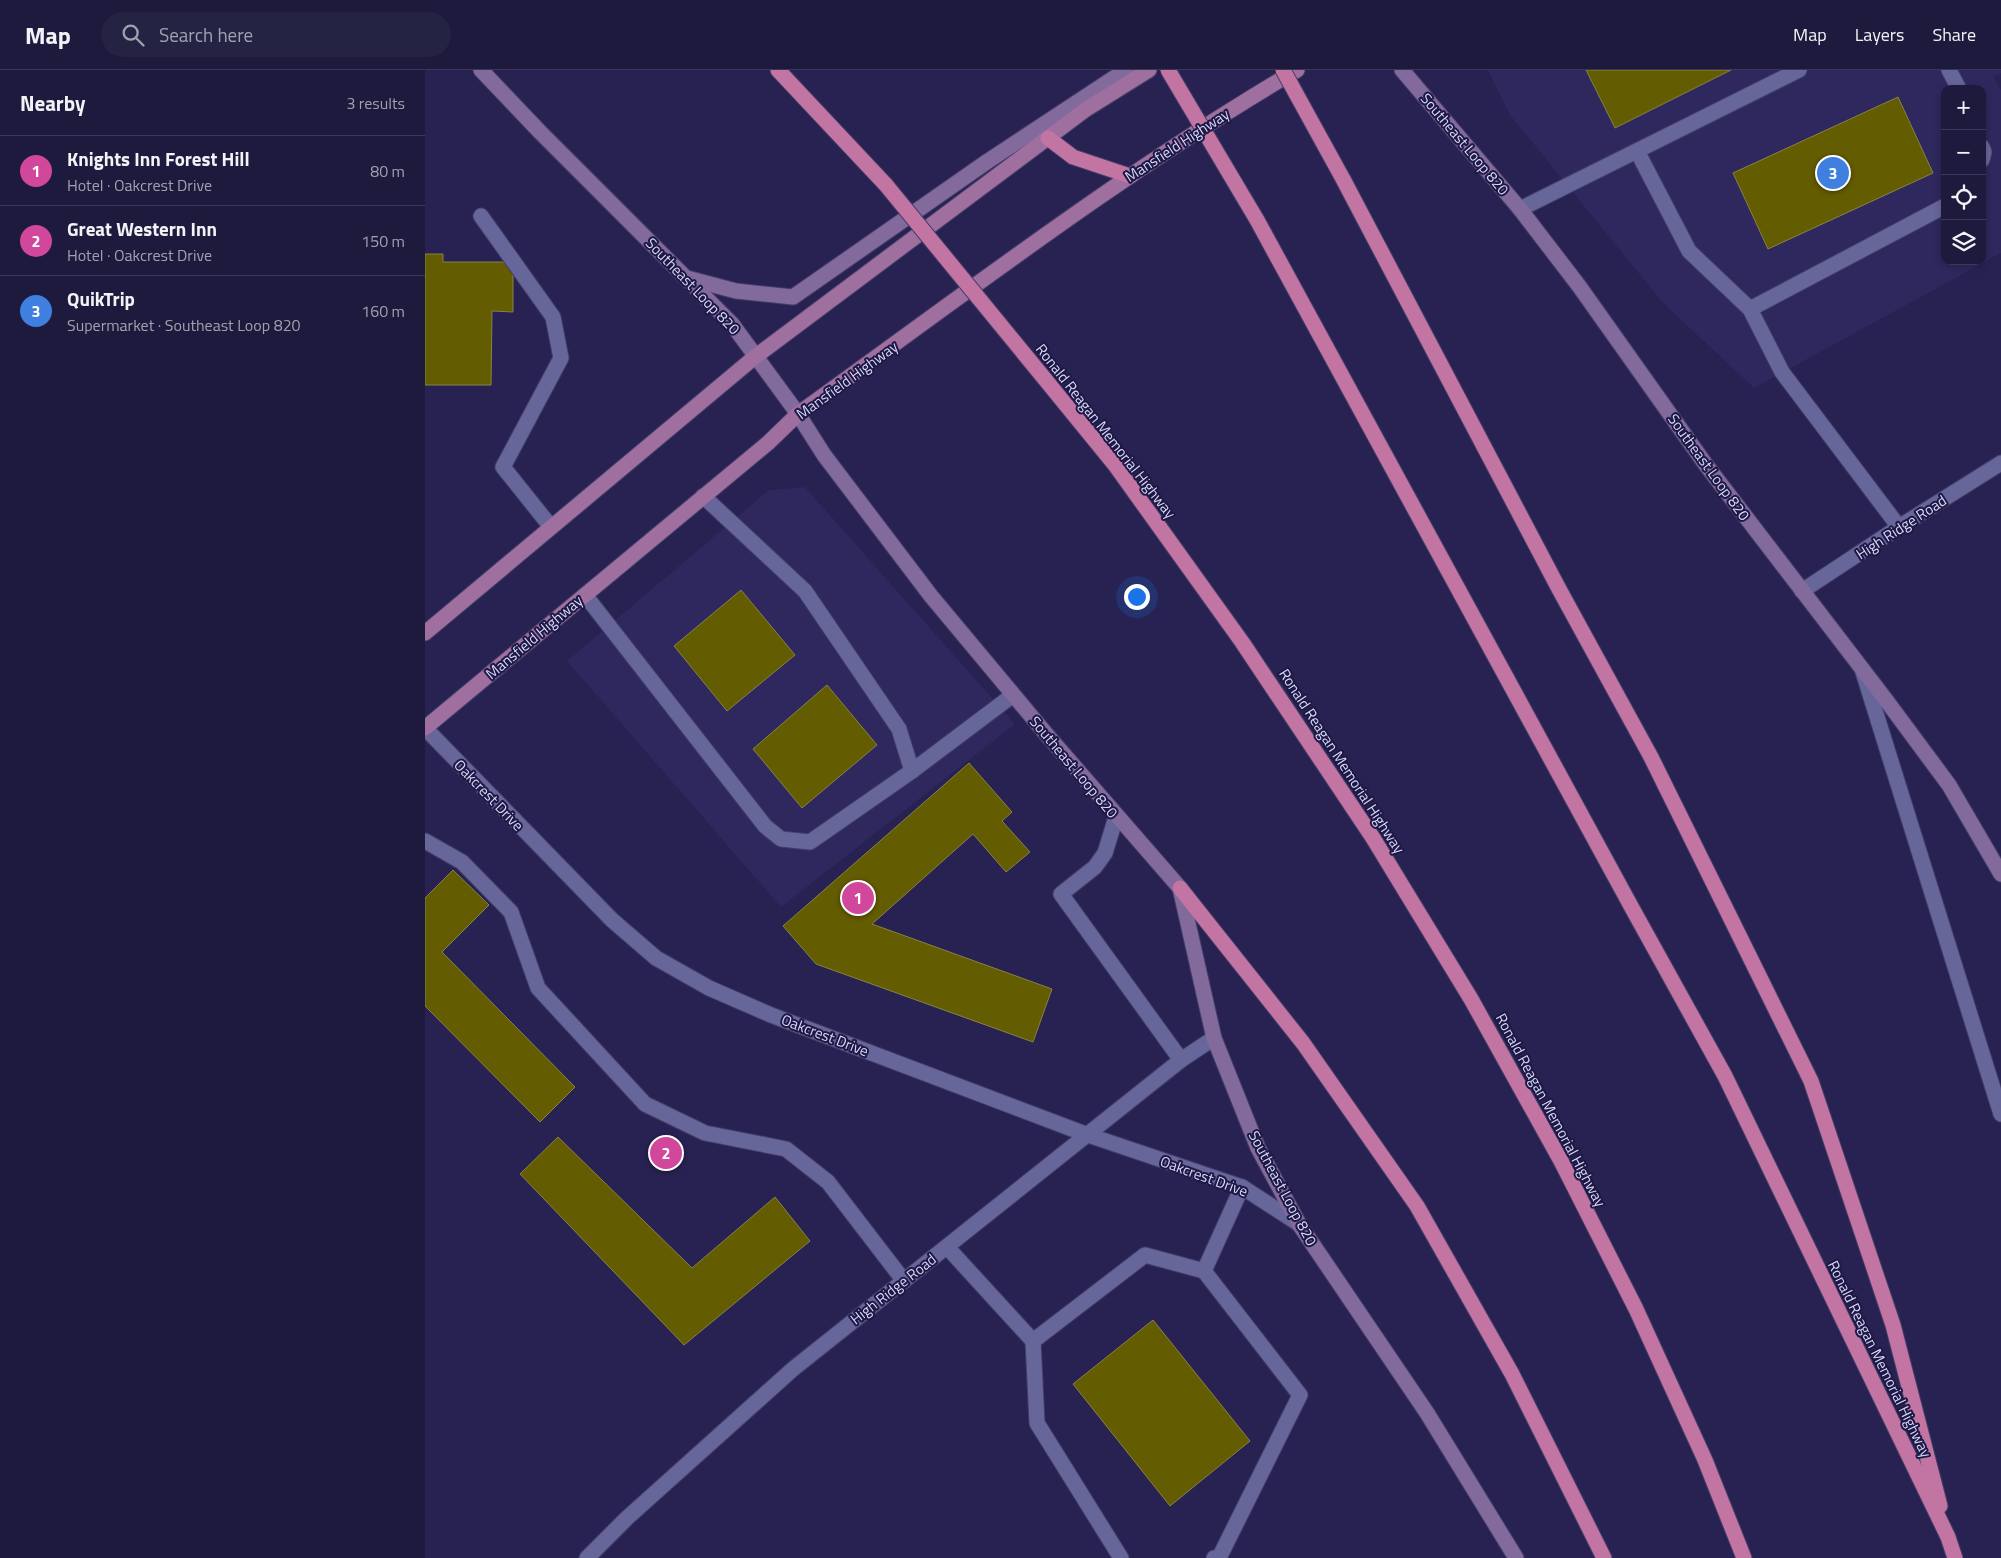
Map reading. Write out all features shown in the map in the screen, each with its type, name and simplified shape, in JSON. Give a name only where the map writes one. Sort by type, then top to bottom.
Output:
[{"type":"highway","name":"Ronald Reagan Memorial Highway","points":[[778,70],[886,185],[1115,466],[1242,642],[1373,838],[1471,999],[1561,1161],[1636,1309],[1705,1460],[1744,1558]]},
{"type":"highway","name":"Ronald Reagan Memorial Highway","points":[[1168,70],[1257,220],[1631,908],[1725,1076],[1948,1537],[1955,1558]]},
{"type":"highway","points":[[1283,70],[1343,179],[1554,580],[1651,757],[1811,1081],[1893,1325],[1948,1537]]},
{"type":"highway","points":[[1049,138],[1073,157],[1130,176]]},
{"type":"highway","points":[[1180,888],[1303,1043],[1417,1206],[1512,1374],[1604,1558]]},
{"type":"main road","name":"Southeast Loop 820","points":[[481,70],[540,132],[732,324],[798,414],[824,455],[931,596],[1117,817],[1180,888],[1214,1038],[1258,1148],[1299,1224],[1427,1413],[1516,1558]]},
{"type":"main road","points":[[686,277],[737,291],[793,297],[988,161],[1126,70]]},
{"type":"main road","points":[[425,633],[756,356],[1085,110],[1149,70]]},
{"type":"main road","name":"Mansfield Highway","points":[[425,728],[703,496],[798,414],[1093,201],[1243,102],[1297,70]]},
{"type":"main road","name":"Southeast Loop 820","points":[[1402,70],[1520,209],[1579,286],[1706,465],[1949,785],[2001,874]]},
{"type":"street","points":[[1520,209],[1799,70]]},
{"type":"street","points":[[1949,70],[1957,85]]},
{"type":"street","points":[[1637,151],[1689,251],[1750,310],[1782,372],[1899,527]]},
{"type":"street","points":[[1750,310],[1941,208]]},
{"type":"street","points":[[481,216],[553,317],[561,358],[503,467],[551,527]]},
{"type":"street","name":"High Ridge Road","points":[[1802,591],[1899,527],[2001,464]]},
{"type":"street","points":[[703,496],[805,592],[899,729],[912,771]]},
{"type":"street","points":[[585,595],[765,826],[781,839],[810,842],[912,771],[1013,695]]},
{"type":"street","points":[[1862,668],[2001,1114]]},
{"type":"street","name":"Oakcrest Drive","points":[[425,728],[612,920],[656,958],[709,988],[771,1015],[1088,1135],[1242,1187],[1299,1224]]},
{"type":"street","points":[[1117,817],[1105,853],[1095,867],[1061,894],[1181,1060]]},
{"type":"street","points":[[425,841],[462,862],[511,912],[538,988],[645,1104],[705,1133],[786,1150],[828,1182],[904,1281]]},
{"type":"street","name":"High Ridge Road","points":[[587,1558],[627,1518],[793,1369],[1181,1060],[1214,1038]]},
{"type":"street","points":[[1204,1271],[1242,1187]]},
{"type":"street","points":[[947,1247],[1033,1341],[1037,1423],[1121,1558]]},
{"type":"street","points":[[1033,1341],[1145,1255],[1204,1271],[1300,1395],[1219,1558],[1214,1558]]},
{"type":"shaded area","points":[[1488,70],[2001,70],[2001,73],[1993,77],[2001,90],[2001,253],[1986,261],[1986,85],[1941,85],[1941,265],[1979,265],[1754,388],[1663,303],[1510,115]]},
{"type":"shaded area","points":[[805,487],[1015,724],[781,907],[567,661],[769,490]]},
{"type":"building","points":[[1586,70],[1731,70],[1615,128]]},
{"type":"building","points":[[1898,97],[1933,173],[1768,249],[1733,173]]},
{"type":"building","points":[[425,254],[443,254],[443,262],[513,262],[513,312],[492,311],[491,385],[425,385]]},
{"type":"building","points":[[741,590],[795,655],[727,711],[674,646]]},
{"type":"building","points":[[827,685],[877,745],[802,808],[753,749]]},
{"type":"building","points":[[969,763],[1012,812],[1002,821],[1030,852],[1006,872],[973,834],[872,924],[1052,989],[1033,1042],[816,964],[783,926]]},
{"type":"building","points":[[453,870],[489,905],[442,952],[575,1087],[540,1122],[425,1006],[425,898]]},
{"type":"building","points":[[558,1137],[692,1268],[775,1197],[810,1241],[684,1345],[520,1174]]},
{"type":"building","points":[[1153,1320],[1250,1441],[1170,1506],[1073,1384]]},
{"type":"place","name":"QuikTrip","points":[[1833,173]]},
{"type":"place","name":"Knights Inn Forest Hill","points":[[858,898]]},
{"type":"place","name":"Great Western Inn","points":[[666,1153]]}]
